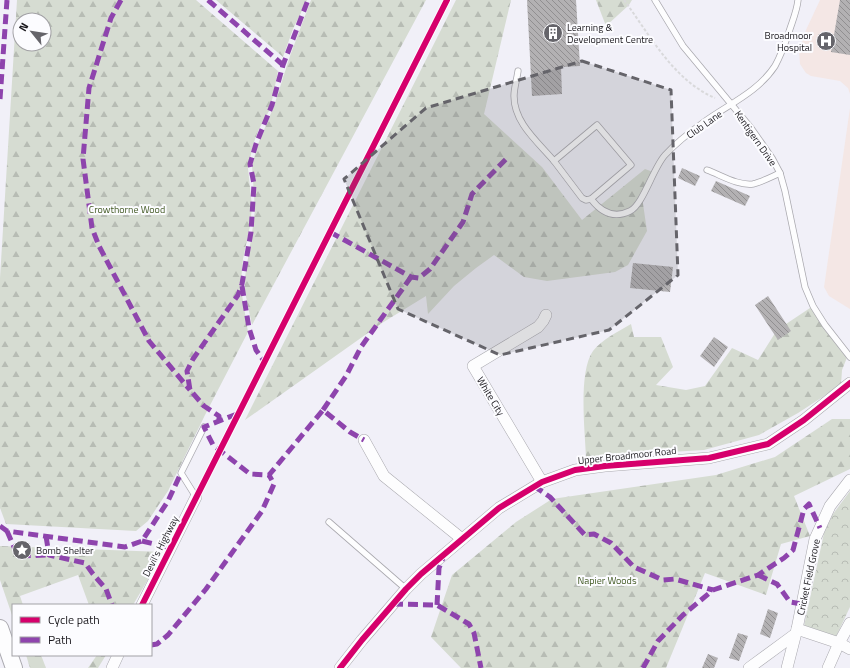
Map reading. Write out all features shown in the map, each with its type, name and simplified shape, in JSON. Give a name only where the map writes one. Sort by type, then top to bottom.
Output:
[{"type":"main road","points":[[0,628],[14,668]]},
{"type":"street","name":"White City","points":[[542,482],[473,366],[538,327],[546,315]]},
{"type":"street","name":"Upper Broadmoor Road","points":[[340,668],[362,640],[421,574],[499,508],[542,482],[575,470],[605,466],[709,458],[768,444],[804,420],[850,382]]},
{"type":"street","points":[[364,440],[384,476],[462,539]]},
{"type":"street","name":"Cricket Field Grove","points":[[787,668],[815,539],[830,506],[850,480]]},
{"type":"street","name":"Devil's Highway","points":[[142,604],[196,497]]},
{"type":"street","points":[[828,668],[850,622]]},
{"type":"street","points":[[749,668],[795,632],[839,643],[850,649]]},
{"type":"street","points":[[112,668],[118,656]]},
{"type":"lane","name":"Kentigern Drive","points":[[655,0],[683,46],[751,128],[772,158],[780,173],[785,191],[805,287],[813,306],[825,325],[850,357]]},
{"type":"lane","name":"Club Lane","points":[[518,72],[514,95],[515,106],[523,125],[554,161],[582,198],[586,200],[591,199],[604,211],[612,215],[623,214],[632,211],[638,204],[653,172],[664,156],[679,141],[705,121],[732,105],[763,80],[774,66],[783,50],[795,15],[798,0]]},
{"type":"lane","points":[[554,161],[597,125],[631,165],[591,199]]},
{"type":"lane","points":[[708,170],[739,183],[746,184],[752,184],[780,173]]},
{"type":"lane","points":[[196,497],[181,473],[204,427]]},
{"type":"lane","points":[[329,522],[406,589]]},
{"type":"path","points":[[624,0],[670,64],[686,80],[707,94],[732,105]]},
{"type":"highlighted area","points":[[582,61],[671,90],[678,275],[609,330],[500,355],[398,309],[344,179],[426,108]]},
{"type":"shaded area","name":"Broadmoor Hospital","points":[[820,0],[850,0],[850,94],[848,88],[840,81],[811,76],[806,73],[800,64],[799,52],[806,30]]},
{"type":"shaded area","points":[[850,108],[850,309],[829,296],[824,287]]},
{"type":"green space","name":"Crowthorne Wood","points":[[17,0],[196,0],[278,71],[269,111],[258,131],[248,168],[252,207],[250,226],[243,259],[241,281],[248,332],[168,491],[148,521],[136,531],[6,524],[0,508],[0,278],[14,52],[52,52],[52,12],[16,12]]},
{"type":"green space","points":[[216,0],[307,0],[293,29],[283,57]]},
{"type":"green space","points":[[311,0],[426,0],[252,325],[245,292],[245,277],[255,210],[252,165],[258,144],[274,106],[290,56]]},
{"type":"green space","points":[[456,0],[511,0],[484,114],[542,167],[582,220],[645,169],[653,172],[642,197],[647,231],[628,265],[615,272],[547,281],[524,277],[494,255],[454,286],[428,314],[426,296],[382,323],[245,420]]},
{"type":"green space","points":[[596,0],[632,0],[629,5],[606,26]]},
{"type":"green space","points":[[813,306],[848,355],[842,370],[841,385],[798,413],[759,435],[704,450],[586,457],[584,418],[585,373],[588,361],[593,351],[610,336],[631,324],[634,337],[661,337],[673,367],[656,385],[686,390],[705,386],[732,348],[758,360],[777,330]]},
{"type":"green space","name":"Napier Woods","points":[[832,419],[850,419],[850,469],[794,496],[810,536],[781,544],[766,595],[705,573],[666,668],[461,668],[431,637],[452,575],[516,522],[552,499],[716,475],[775,457]]},
{"type":"green space","points":[[850,491],[850,607],[834,641],[804,626],[824,533],[833,514]]},
{"type":"green space","points":[[0,546],[164,552],[134,604],[89,604],[78,575],[20,596],[23,604],[12,604],[12,615],[0,580]]},
{"type":"green space","points":[[26,656],[41,656],[46,668],[30,668]]},
{"type":"green space","points":[[96,656],[105,656],[98,668],[88,668]]},
{"type":"building","name":"Learning & Development Centre","points":[[527,0],[576,0],[580,66],[561,67],[562,94],[532,96]]},
{"type":"building","points":[[840,0],[850,0],[850,55],[831,52]]},
{"type":"building","points":[[682,168],[700,176],[695,186],[678,178]]},
{"type":"building","points":[[716,181],[750,196],[745,206],[711,191]]},
{"type":"building","points":[[633,263],[673,267],[670,292],[630,288]]},
{"type":"building","points":[[768,296],[791,331],[778,340],[755,305]]},
{"type":"building","points":[[714,337],[728,347],[714,367],[700,356]]},
{"type":"building","points":[[768,609],[778,613],[770,638],[760,634]]},
{"type":"building","points":[[738,633],[748,636],[739,661],[729,658]]},
{"type":"building","points":[[708,654],[718,658],[714,668],[702,668]]},
{"type":"marked path","points":[[0,99],[7,0]]},
{"type":"marked path","points":[[121,0],[111,18],[89,88],[83,159],[92,228],[99,246],[149,341],[190,390]]},
{"type":"marked path","points":[[208,0],[283,65]]},
{"type":"marked path","points":[[219,421],[219,416],[204,406],[190,390],[187,371],[193,359],[238,295],[242,284],[251,232],[254,184],[250,164],[256,144],[272,105],[283,65],[308,0]]},
{"type":"marked path","points":[[330,232],[411,277],[419,278],[430,269],[463,222],[472,194],[509,156]]},
{"type":"marked path","points":[[323,410],[346,376],[361,347],[411,277]]},
{"type":"marked path","points":[[242,286],[249,328],[256,350],[264,361]]},
{"type":"marked path","points":[[237,414],[204,427],[213,445],[250,474],[269,475],[323,410],[350,432],[364,440]]},
{"type":"marked path","points":[[0,526],[7,531],[125,547],[142,541],[168,501],[181,473]]},
{"type":"marked path","points":[[152,645],[157,644],[168,635],[206,589],[262,511],[274,484],[269,475]]},
{"type":"marked path","points":[[534,486],[550,497],[585,535],[594,534],[611,543],[634,567],[663,580],[675,579],[713,590]]},
{"type":"marked path","points":[[643,668],[658,641],[683,615],[713,590],[758,575],[784,558],[793,550],[804,509],[809,504],[820,528]]},
{"type":"marked path","points":[[7,531],[18,556],[49,555]]},
{"type":"marked path","points":[[46,536],[49,555],[85,563],[106,589],[112,604]]},
{"type":"marked path","points":[[142,541],[171,548]]},
{"type":"marked path","points":[[437,605],[439,568],[443,558]]},
{"type":"marked path","points":[[758,575],[777,584],[790,602],[802,604]]},
{"type":"marked path","points":[[393,604],[437,605],[469,624],[474,633],[481,668]]},
{"type":"cycle path","points":[[143,604],[447,0]]},
{"type":"cycle path","points":[[340,668],[362,640],[421,574],[499,508],[542,482],[575,470],[605,466],[709,458],[768,444],[804,420],[850,383]]},
{"type":"place","name":"Learning & Development Centre","points":[[553,33]]},
{"type":"place","name":"Broadmoor Hospital","points":[[826,41]]},
{"type":"place","name":"Bomb Shelter","points":[[22,550]]}]
